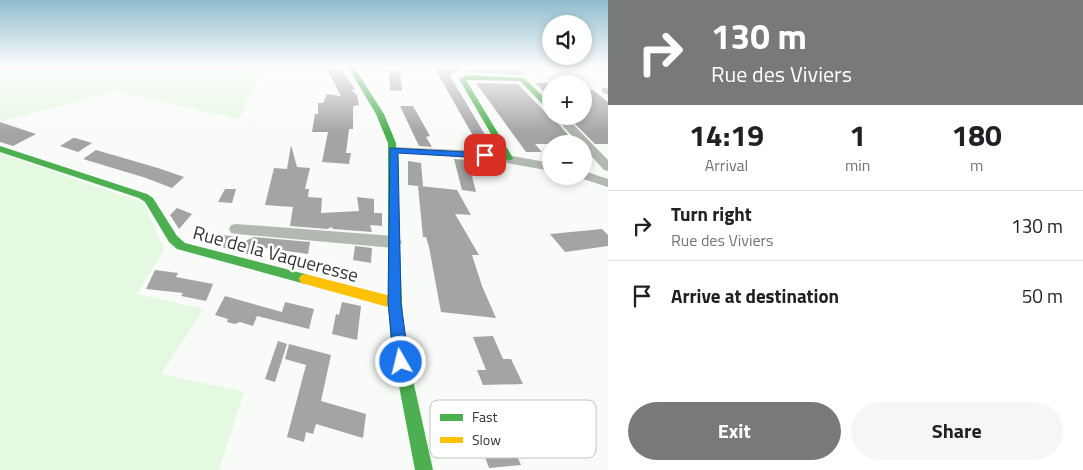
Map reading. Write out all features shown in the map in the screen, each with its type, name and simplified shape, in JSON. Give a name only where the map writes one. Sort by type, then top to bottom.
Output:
[{"type":"street","points":[[365,89],[380,114],[393,150],[394,303],[404,381],[424,470]]},
{"type":"street","points":[[468,89],[509,158]]},
{"type":"street","points":[[531,89],[542,99]]},
{"type":"street","points":[[567,125],[577,135]]},
{"type":"street","points":[[592,147],[608,148]]},
{"type":"street","name":"Rue de la Vaqueresse","points":[[0,149],[143,196],[149,200],[173,239],[181,246],[394,303]]},
{"type":"street","points":[[393,150],[509,158],[542,165]]},
{"type":"street","points":[[592,151],[608,167]]},
{"type":"street","points":[[592,178],[608,183]]},
{"type":"street","points":[[236,229],[394,242]]},
{"type":"green space","points":[[0,89],[253,89],[239,119],[115,91],[0,122]]},
{"type":"green space","points":[[0,153],[144,203],[164,250],[137,294],[204,309],[161,374],[244,392],[219,470],[0,470]]},
{"type":"building","points":[[337,89],[355,89],[351,90],[357,95],[359,105],[353,106],[353,129],[349,129],[346,153],[351,153],[349,164],[322,162],[328,132],[312,132],[315,114],[318,114],[318,103],[323,103],[327,94],[341,96]]},
{"type":"building","points":[[402,89],[402,91],[390,90]]},
{"type":"building","points":[[446,89],[458,89],[493,148],[480,148]]},
{"type":"building","points":[[480,89],[523,89],[542,109],[542,125],[560,125],[568,135],[542,135],[542,144],[535,144],[542,152],[526,152]]},
{"type":"building","points":[[593,90],[608,102],[608,144],[595,144],[592,141],[592,135],[586,135],[576,125],[592,125]]},
{"type":"building","points":[[400,106],[413,106],[430,136],[426,137],[432,147],[419,146]]},
{"type":"building","points":[[0,122],[36,134],[13,146],[0,142]]},
{"type":"building","points":[[73,138],[92,143],[78,152],[60,146]]},
{"type":"building","points":[[291,145],[297,167],[310,168],[305,189],[309,189],[308,197],[322,198],[321,213],[359,211],[357,197],[374,199],[374,213],[382,213],[382,226],[370,225],[372,232],[333,229],[332,227],[327,229],[290,226],[293,207],[265,205],[274,168],[287,169]]},
{"type":"building","points":[[96,150],[184,177],[172,188],[83,159]]},
{"type":"building","points":[[454,159],[468,160],[476,192],[462,190]]},
{"type":"building","points":[[408,161],[421,163],[423,186],[420,186],[457,190],[471,215],[455,214],[479,255],[472,255],[482,286],[496,318],[441,312],[429,247],[426,237],[423,237],[418,186],[408,185]]},
{"type":"building","points":[[225,189],[236,189],[232,203],[218,202]]},
{"type":"building","points":[[177,208],[192,214],[179,229],[170,215]]},
{"type":"building","points":[[602,229],[608,235],[608,246],[565,252],[550,234]]},
{"type":"building","points":[[204,233],[239,237],[237,245],[254,237],[310,242],[308,254],[250,246],[248,254],[199,241]]},
{"type":"building","points":[[355,246],[372,248],[371,263],[353,260]]},
{"type":"building","points":[[155,270],[178,273],[176,277],[213,284],[206,301],[181,296],[183,293],[146,289]]},
{"type":"building","points":[[225,296],[282,312],[285,302],[314,309],[309,329],[257,316],[253,326],[240,322],[235,324],[227,322],[228,319],[215,315]]},
{"type":"building","points":[[342,302],[361,306],[357,340],[332,334],[336,314],[339,315]]},
{"type":"building","points":[[493,336],[503,359],[511,359],[523,384],[483,385],[477,370],[486,370],[473,337]]},
{"type":"building","points":[[278,341],[287,344],[275,382],[265,379]]},
{"type":"building","points":[[289,344],[331,355],[321,401],[366,414],[363,438],[316,424],[313,434],[306,432],[304,442],[287,437],[306,365],[285,359]]},
{"type":"building","points":[[485,458],[518,458],[521,465],[489,468]]},
{"type":"traffic: fast","points":[[365,89],[380,114],[392,143],[395,303],[398,344],[424,470]]},
{"type":"traffic: fast","points":[[468,89],[509,158]]},
{"type":"traffic: fast","points":[[532,89],[542,99]]},
{"type":"traffic: fast","points":[[0,149],[143,196],[149,200],[173,239],[181,246],[305,279]]},
{"type":"traffic: slow","points":[[305,279],[395,303]]},
{"type":"route","points":[[401,362],[394,303],[393,150],[428,154],[485,155]]}]
